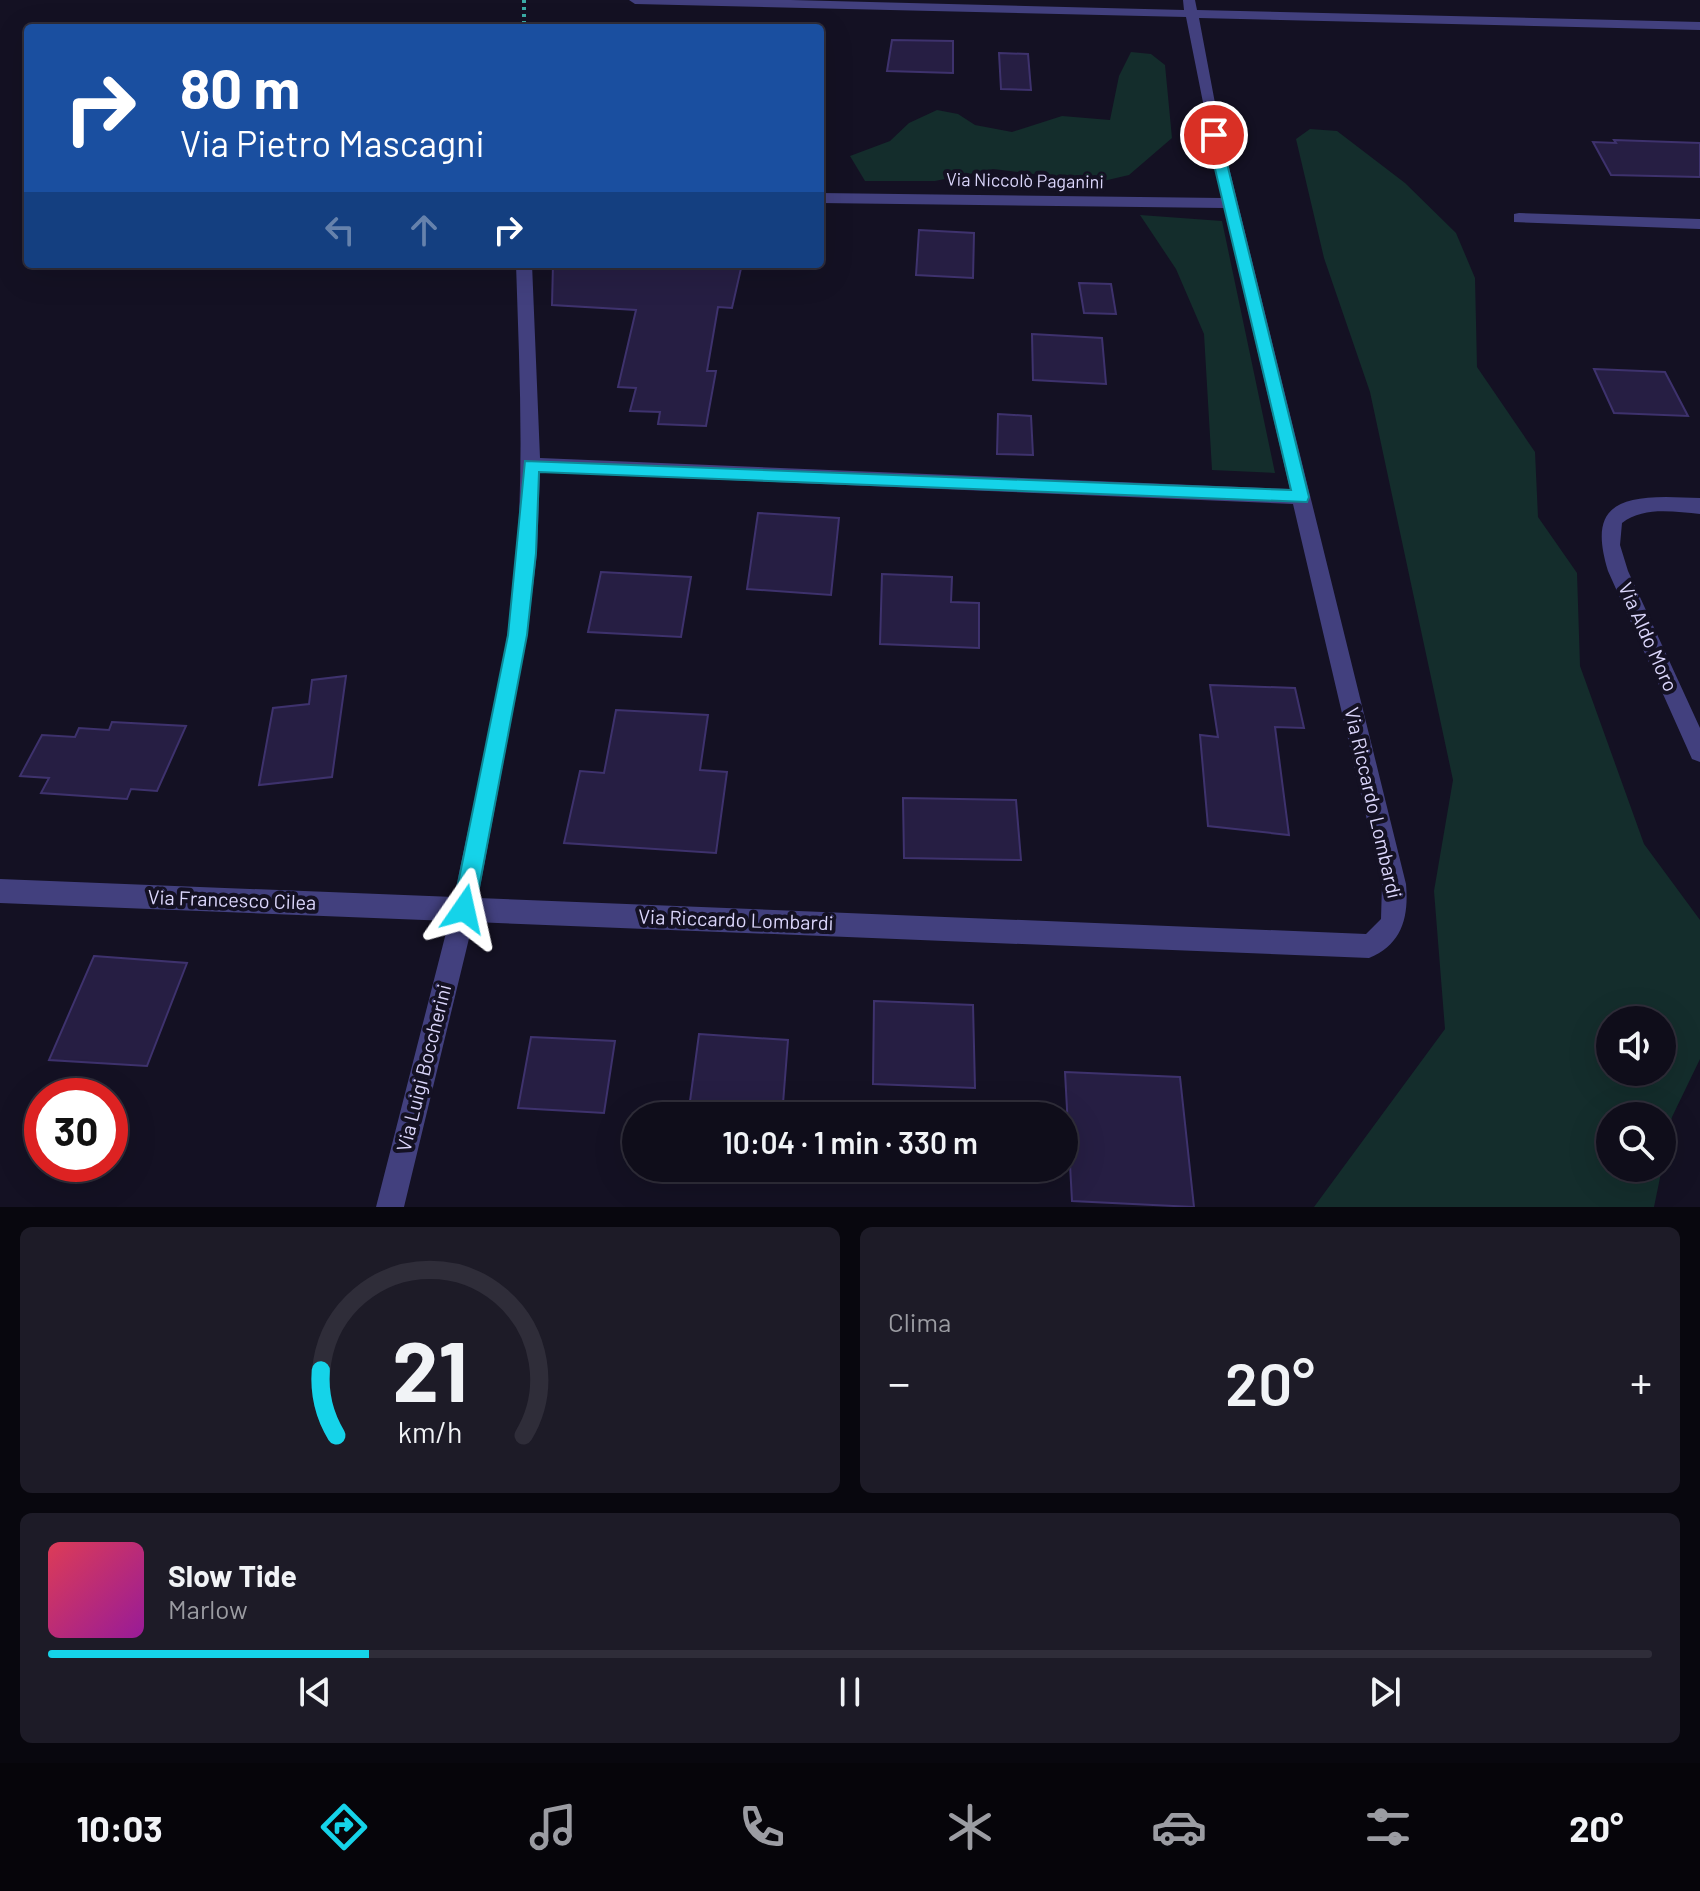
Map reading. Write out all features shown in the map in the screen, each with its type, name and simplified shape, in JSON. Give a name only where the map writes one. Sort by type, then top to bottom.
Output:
[{"type":"street","points":[[635,0],[1190,6],[1700,26]]},
{"type":"street","name":"Via Riccardo Lombardi","points":[[464,909],[1369,946],[1384,938],[1393,924],[1396,906],[1394,884],[1214,135],[1190,6]]},
{"type":"street","name":"Via Niccolò Paganini","points":[[824,198],[1230,203]]},
{"type":"street","points":[[1519,218],[1700,224]]},
{"type":"street","name":"Via Luigi Boccherini","points":[[390,1207],[464,909],[517,635],[527,553],[531,465],[524,268]]},
{"type":"street","points":[[531,465],[1301,497]]},
{"type":"street","name":"Via Aldo Moro","points":[[1700,506],[1644,506],[1620,512],[1613,519],[1610,545],[1618,571],[1700,752]]},
{"type":"street","name":"Via Francesco Cilea","points":[[0,891],[464,909]]},
{"type":"path","points":[[524,0],[524,24]]},
{"type":"green space","points":[[1131,52],[1151,54],[1165,65],[1172,138],[1129,175],[1099,182],[993,169],[935,181],[865,181],[850,156],[890,141],[909,123],[937,110],[958,114],[975,125],[1012,132],[1062,116],[1110,120],[1119,76]]},
{"type":"green space","points":[[1310,129],[1337,131],[1405,183],[1456,233],[1475,278],[1477,367],[1535,452],[1538,517],[1577,573],[1580,666],[1644,844],[1700,920],[1700,1059],[1676,1109],[1676,1102],[1596,1102],[1596,1182],[1659,1182],[1654,1207],[1314,1207],[1445,1029],[1434,891],[1453,780],[1370,392],[1324,258],[1296,139]]},
{"type":"green space","points":[[1140,215],[1222,221],[1275,473],[1212,470],[1204,334],[1176,269]]},
{"type":"building","points":[[892,40],[953,41],[953,73],[887,71]]},
{"type":"building","points":[[999,53],[1028,54],[1031,90],[1001,89]]},
{"type":"building","points":[[1614,140],[1700,143],[1700,177],[1611,175],[1593,142],[1616,143]]},
{"type":"building","points":[[919,230],[974,233],[973,278],[916,275]]},
{"type":"building","points":[[553,268],[741,268],[732,308],[718,307],[707,371],[716,371],[706,426],[658,424],[660,412],[630,411],[636,388],[618,387],[636,310],[552,305]]},
{"type":"building","points":[[1079,283],[1111,284],[1116,314],[1084,313]]},
{"type":"building","points":[[1032,334],[1102,338],[1106,384],[1033,380]]},
{"type":"building","points":[[1594,369],[1665,372],[1688,416],[1614,413]]},
{"type":"building","points":[[998,414],[1031,416],[1033,455],[997,454]]},
{"type":"building","points":[[758,513],[839,518],[831,595],[747,589]]},
{"type":"building","points":[[601,572],[691,577],[681,637],[588,632]]},
{"type":"building","points":[[882,574],[952,577],[951,602],[979,603],[979,648],[880,644]]},
{"type":"building","points":[[346,676],[332,777],[259,785],[273,708],[309,704],[312,680]]},
{"type":"building","points":[[1210,685],[1295,688],[1304,728],[1275,727],[1289,835],[1208,826],[1200,735],[1218,737]]},
{"type":"building","points":[[616,710],[708,715],[700,770],[727,772],[716,853],[564,843],[580,771],[604,773]]},
{"type":"building","points":[[112,722],[186,726],[157,791],[131,789],[127,799],[41,793],[49,778],[20,776],[42,735],[75,737],[79,728],[109,730]]},
{"type":"building","points":[[903,798],[1016,800],[1021,860],[904,858]]},
{"type":"building","points":[[94,956],[187,963],[147,1066],[49,1060]]},
{"type":"building","points":[[874,1001],[973,1005],[975,1088],[873,1084]]},
{"type":"building","points":[[699,1034],[788,1040],[783,1102],[690,1102]]},
{"type":"building","points":[[531,1037],[615,1041],[604,1113],[518,1108]]},
{"type":"building","points":[[1065,1072],[1180,1077],[1194,1207],[1072,1201],[1071,1182],[1078,1182],[1078,1102],[1067,1102]]},
{"type":"route","points":[[464,909],[517,635],[527,553],[531,465],[1301,497],[1214,135]]}]
